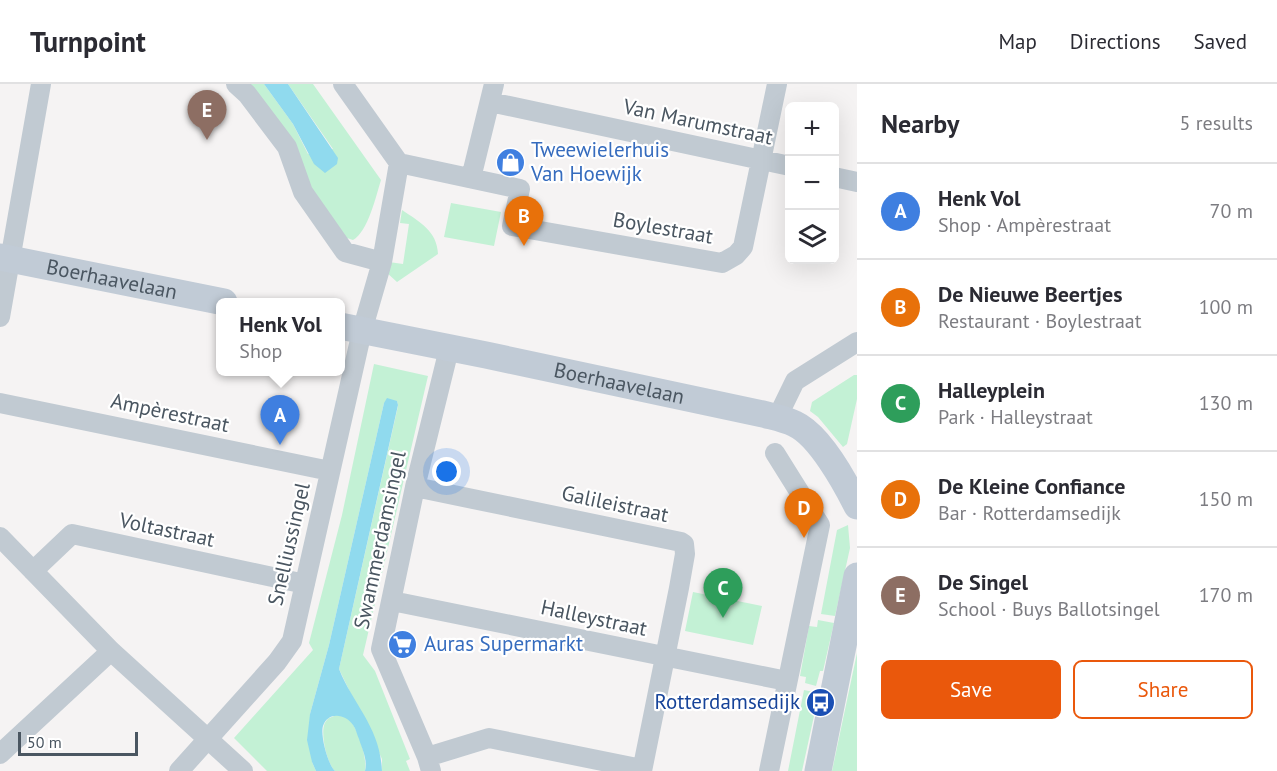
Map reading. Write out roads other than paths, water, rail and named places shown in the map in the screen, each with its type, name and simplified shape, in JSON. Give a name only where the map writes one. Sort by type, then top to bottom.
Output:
[{"type":"street","points":[[0,317],[6,258],[40,84]]},
{"type":"street","points":[[236,84],[247,93],[287,147],[303,192],[345,252],[382,262]]},
{"type":"street","points":[[343,84],[399,163],[471,178],[492,93]]},
{"type":"street","name":"Boylestraat","points":[[471,178],[520,189],[512,226],[722,263],[736,255],[743,247],[777,84]]},
{"type":"street","name":"Van Marumstraat","points":[[492,93],[785,165]]},
{"type":"street","name":"Snelliussingel","points":[[345,369],[351,328],[382,262],[399,163]]},
{"type":"street","points":[[839,178],[857,182]]},
{"type":"street","name":"Boerhaavelaan","points":[[6,258],[216,301]]},
{"type":"street","name":"Boerhaavelaan","points":[[351,328],[777,418],[796,424],[812,436],[834,466],[857,506]]},
{"type":"street","points":[[777,418],[795,381],[857,342]]},
{"type":"street","name":"Swammerdamsingel","points":[[429,764],[381,649],[415,487],[448,349]]},
{"type":"street","name":"Snelliussingel","points":[[179,771],[277,662],[292,641],[330,471],[344,376]]},
{"type":"street","name":"Ampèrestraat","points":[[0,403],[330,471]]},
{"type":"street","points":[[768,771],[820,525],[775,453]]},
{"type":"street","name":"Galileistraat","points":[[415,487],[684,544],[685,554],[642,770]]},
{"type":"street","name":"Voltastraat","points":[[33,571],[72,534],[305,584]]},
{"type":"street","points":[[0,537],[111,651],[243,771]]},
{"type":"street","points":[[818,771],[857,576]]},
{"type":"street","name":"Halleystraat","points":[[392,601],[787,681]]},
{"type":"street","points":[[0,754],[111,651]]},
{"type":"street","points":[[429,764],[489,738],[642,770]]},
{"type":"water","points":[[264,84],[288,84],[338,158],[337,164],[325,173],[314,164],[293,124]]},
{"type":"water","points":[[387,398],[397,401],[398,405],[339,669],[377,742],[382,771],[365,771],[365,759],[355,728],[346,718],[333,716],[325,721],[322,730],[327,756],[335,771],[316,771],[307,740],[310,714],[329,645]]},
{"type":"place","name":"De Singel","points":[[207,140]]},
{"type":"place","name":"Tweewielerhuis Van Hoewijk","points":[[510,162]]},
{"type":"place","name":"De Nieuwe Beertjes","points":[[524,246]]},
{"type":"place","name":"Henk Vol","points":[[280,445]]},
{"type":"place","name":"De Kleine Confiance","points":[[804,538]]},
{"type":"place","name":"Halleyplein","points":[[723,618]]},
{"type":"place","name":"Auras Supermarkt","points":[[403,644]]},
{"type":"place","name":"Rotterdamsedijk","points":[[821,702]]}]
